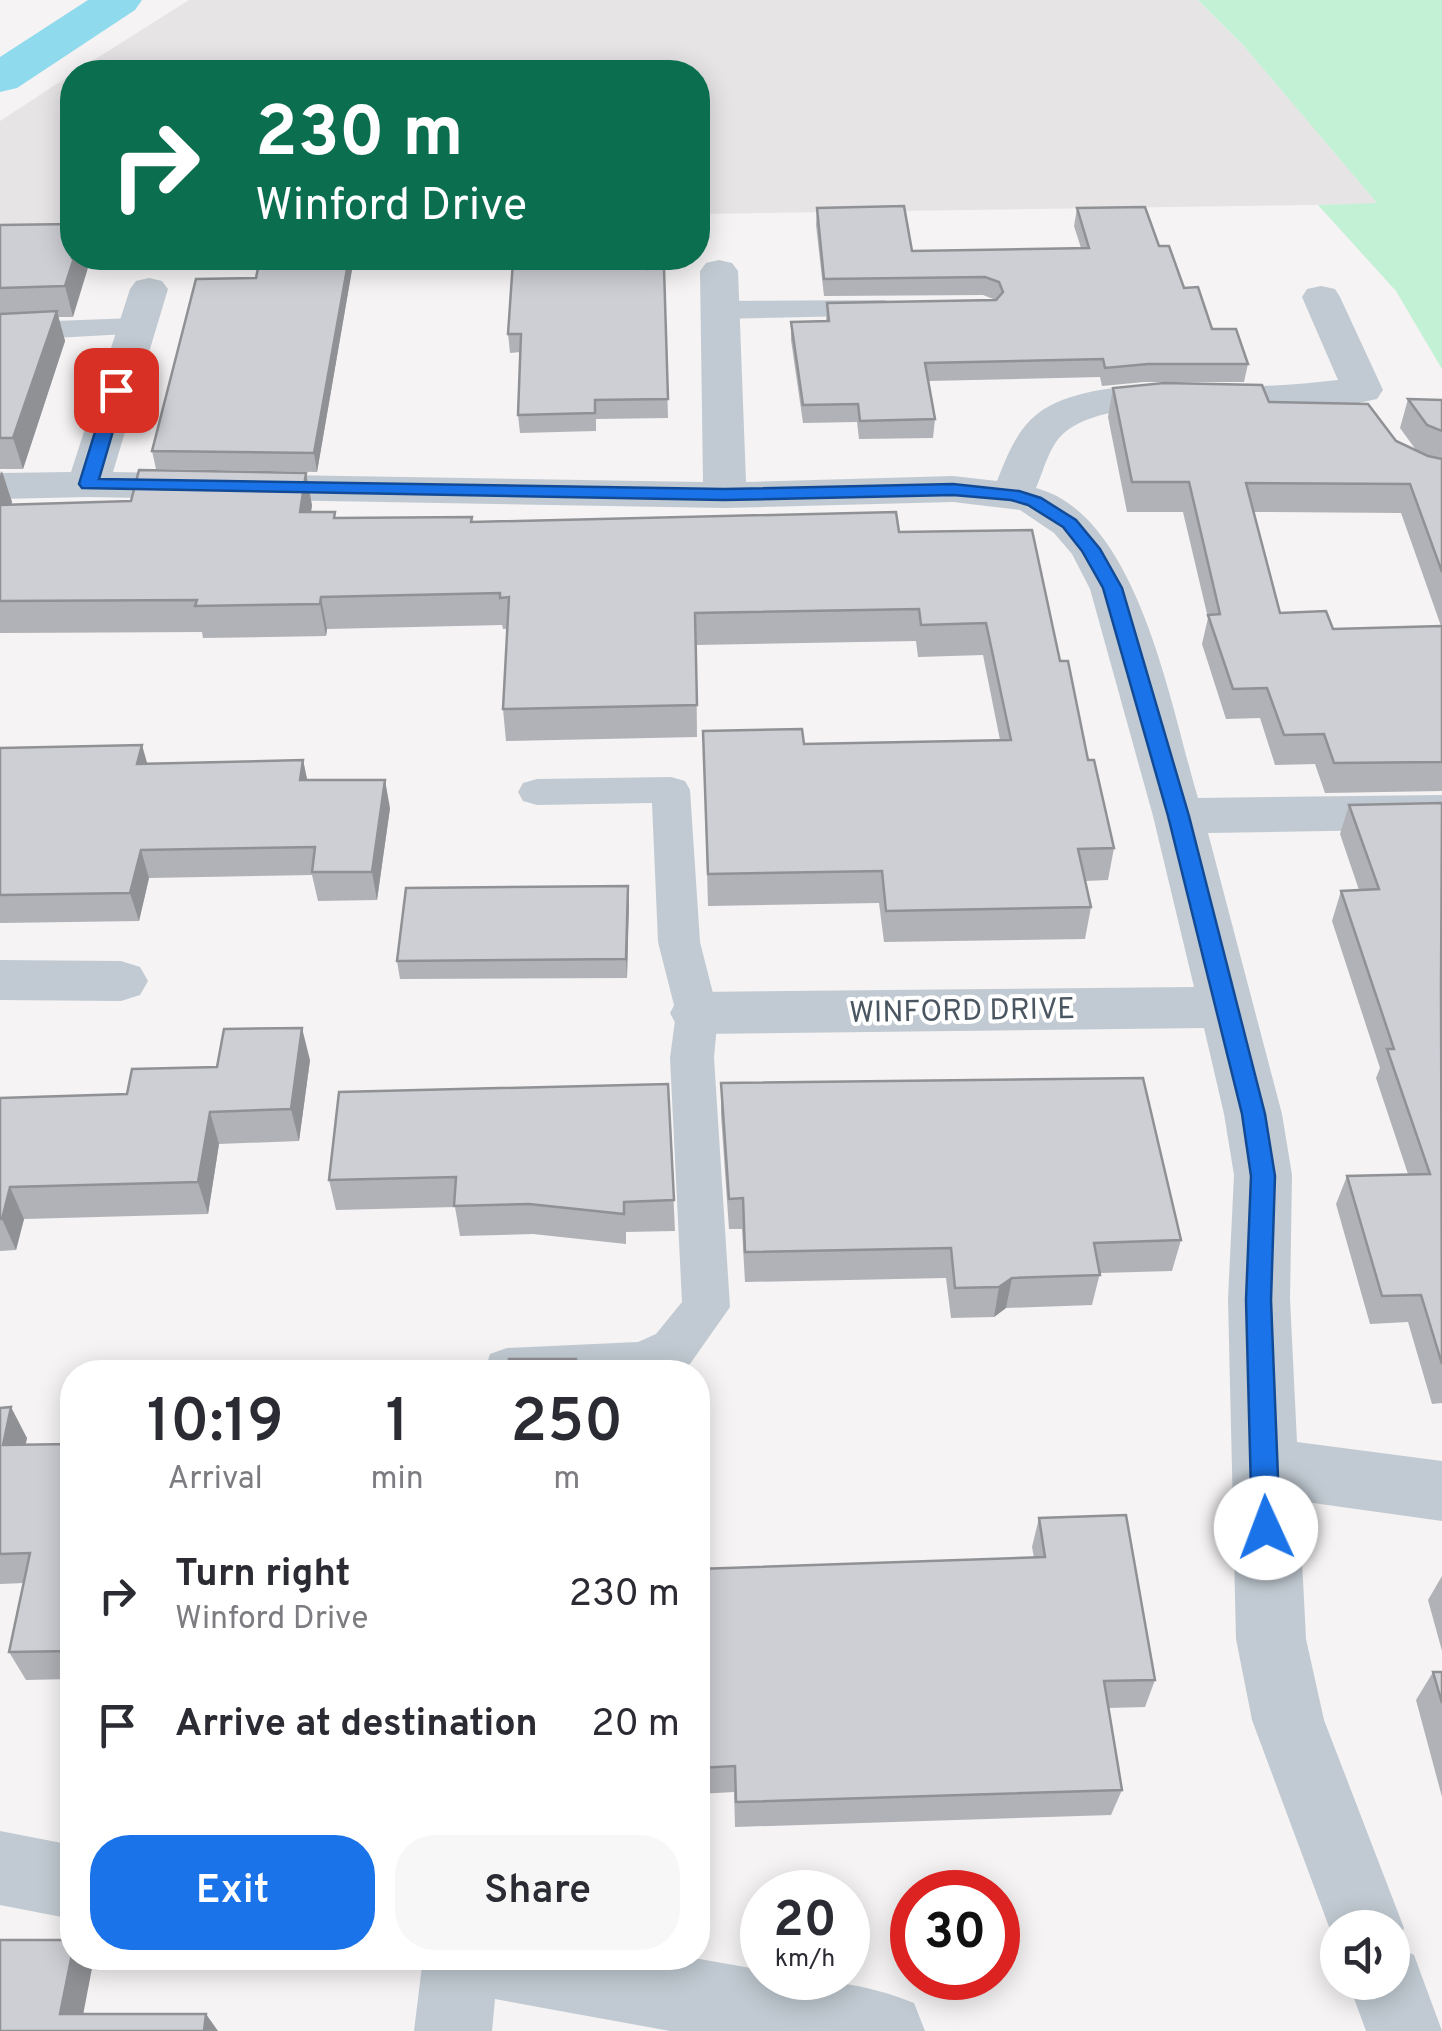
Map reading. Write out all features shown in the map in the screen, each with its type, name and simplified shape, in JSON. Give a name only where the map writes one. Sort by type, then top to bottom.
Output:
[{"type":"street","points":[[88,484],[149,289]]},
{"type":"street","points":[[719,290],[724,495]]},
{"type":"street","points":[[1012,495],[1041,434],[1053,421],[1086,407],[1127,400],[1286,397],[1368,405],[1321,297]]},
{"type":"street","points":[[0,486],[88,484],[724,495],[953,490],[1012,495],[1034,502],[1070,524],[1113,588],[1178,816],[1254,1114],[1263,1176],[1258,1300],[1272,1639],[1288,1720],[1359,1910]]},
{"type":"street","points":[[1178,816],[1442,812]]},
{"type":"street","points":[[0,980],[121,981]]},
{"type":"street","name":"WINFORD DRIVE","points":[[697,1013],[1226,1008]]},
{"type":"street","points":[[1264,1467],[1442,1491]]},
{"type":"street","points":[[0,1868],[60,1880]]},
{"type":"street","points":[[453,2031],[460,1970]]},
{"type":"street","points":[[547,1970],[886,2031]]},
{"type":"street","points":[[1394,2000],[1405,2031]]},
{"type":"lane","points":[[719,290],[908,308]]},
{"type":"lane","points":[[0,332],[135,327]]},
{"type":"lane","points":[[537,792],[671,790],[679,942],[697,1013],[692,1058],[706,1307],[672,1349],[648,1360]]},
{"type":"shaded area","points":[[189,0],[1198,0],[1243,45],[1378,204],[710,214],[710,60],[94,60]]},
{"type":"shaded area","points":[[60,82],[60,224],[0,225],[0,121]]},
{"type":"green space","points":[[1198,0],[1442,0],[1442,369],[1396,291],[1318,205],[1377,203],[1243,45]]},
{"type":"building","points":[[904,206],[912,251],[1089,248],[1077,208],[1145,207],[1159,246],[1169,246],[1184,288],[1198,287],[1212,329],[1236,329],[1248,364],[1105,368],[1103,359],[925,363],[935,419],[860,421],[858,404],[803,405],[791,322],[829,321],[827,303],[996,300],[1003,292],[999,282],[985,277],[824,279],[817,208]]},
{"type":"building","points":[[60,224],[60,270],[70,270],[65,286],[0,288],[0,225]]},
{"type":"building","points":[[258,270],[347,270],[314,453],[152,451],[196,279],[256,278]]},
{"type":"building","points":[[512,270],[664,270],[668,399],[595,400],[595,413],[518,415],[521,334],[508,334]]},
{"type":"building","points":[[57,311],[13,438],[0,438],[0,314]]},
{"type":"building","points":[[1164,383],[1262,385],[1269,402],[1368,404],[1396,441],[1442,459],[1442,572],[1410,484],[1246,483],[1280,613],[1326,611],[1333,629],[1442,626],[1442,762],[1334,763],[1324,734],[1284,735],[1267,688],[1233,689],[1208,615],[1220,614],[1189,482],[1132,482],[1113,388]]},
{"type":"building","points":[[1408,399],[1442,400],[1442,431],[1427,425]]},
{"type":"building","points":[[139,470],[306,473],[300,512],[335,512],[334,518],[472,517],[471,522],[896,512],[899,532],[1032,530],[1060,661],[1068,661],[1088,760],[1094,760],[1114,848],[1078,849],[1091,907],[886,911],[882,871],[708,874],[703,731],[802,729],[804,744],[1011,740],[986,623],[921,625],[919,609],[695,613],[697,705],[503,709],[509,597],[500,598],[500,593],[321,597],[320,604],[195,606],[197,600],[0,601],[0,505],[131,501]]},
{"type":"building","points":[[142,745],[137,764],[303,760],[300,780],[385,780],[372,872],[312,872],[315,847],[141,850],[130,893],[0,895],[0,748]]},
{"type":"building","points":[[1442,803],[1442,1364],[1421,1295],[1382,1296],[1347,1176],[1430,1174],[1387,1049],[1394,1049],[1341,891],[1379,889],[1349,805]]},
{"type":"building","points":[[628,886],[626,959],[397,961],[406,888]]},
{"type":"building","points":[[302,1028],[291,1109],[210,1112],[198,1182],[10,1187],[0,1219],[0,1098],[127,1094],[132,1069],[217,1067],[224,1029]]},
{"type":"building","points":[[1143,1078],[1181,1240],[1094,1243],[1100,1275],[1012,1278],[999,1287],[955,1288],[951,1248],[745,1252],[743,1198],[729,1199],[721,1083]]},
{"type":"building","points":[[668,1084],[674,1200],[624,1202],[624,1214],[529,1204],[454,1206],[456,1177],[329,1180],[339,1092]]},
{"type":"building","points":[[509,1359],[576,1359],[576,1360]]},
{"type":"building","points":[[11,1407],[3,1445],[60,1444],[60,1651],[9,1652],[30,1553],[0,1554],[0,1408]]},
{"type":"building","points":[[1126,1515],[1155,1680],[1104,1681],[1122,1790],[736,1802],[735,1766],[710,1767],[710,1569],[1045,1557],[1039,1518]]},
{"type":"building","points":[[1433,1672],[1442,1672],[1442,1703]]},
{"type":"building","points":[[0,1940],[60,1940],[60,1970],[69,1970],[60,2014],[206,2014],[204,2031],[0,2031]]},
{"type":"waterway","points":[[0,78],[119,0]]},
{"type":"route","points":[[116,390],[88,484],[724,495],[953,490],[1012,495],[1052,511],[1070,524],[1113,588],[1178,816],[1254,1114],[1263,1176],[1258,1300],[1266,1528]]}]
